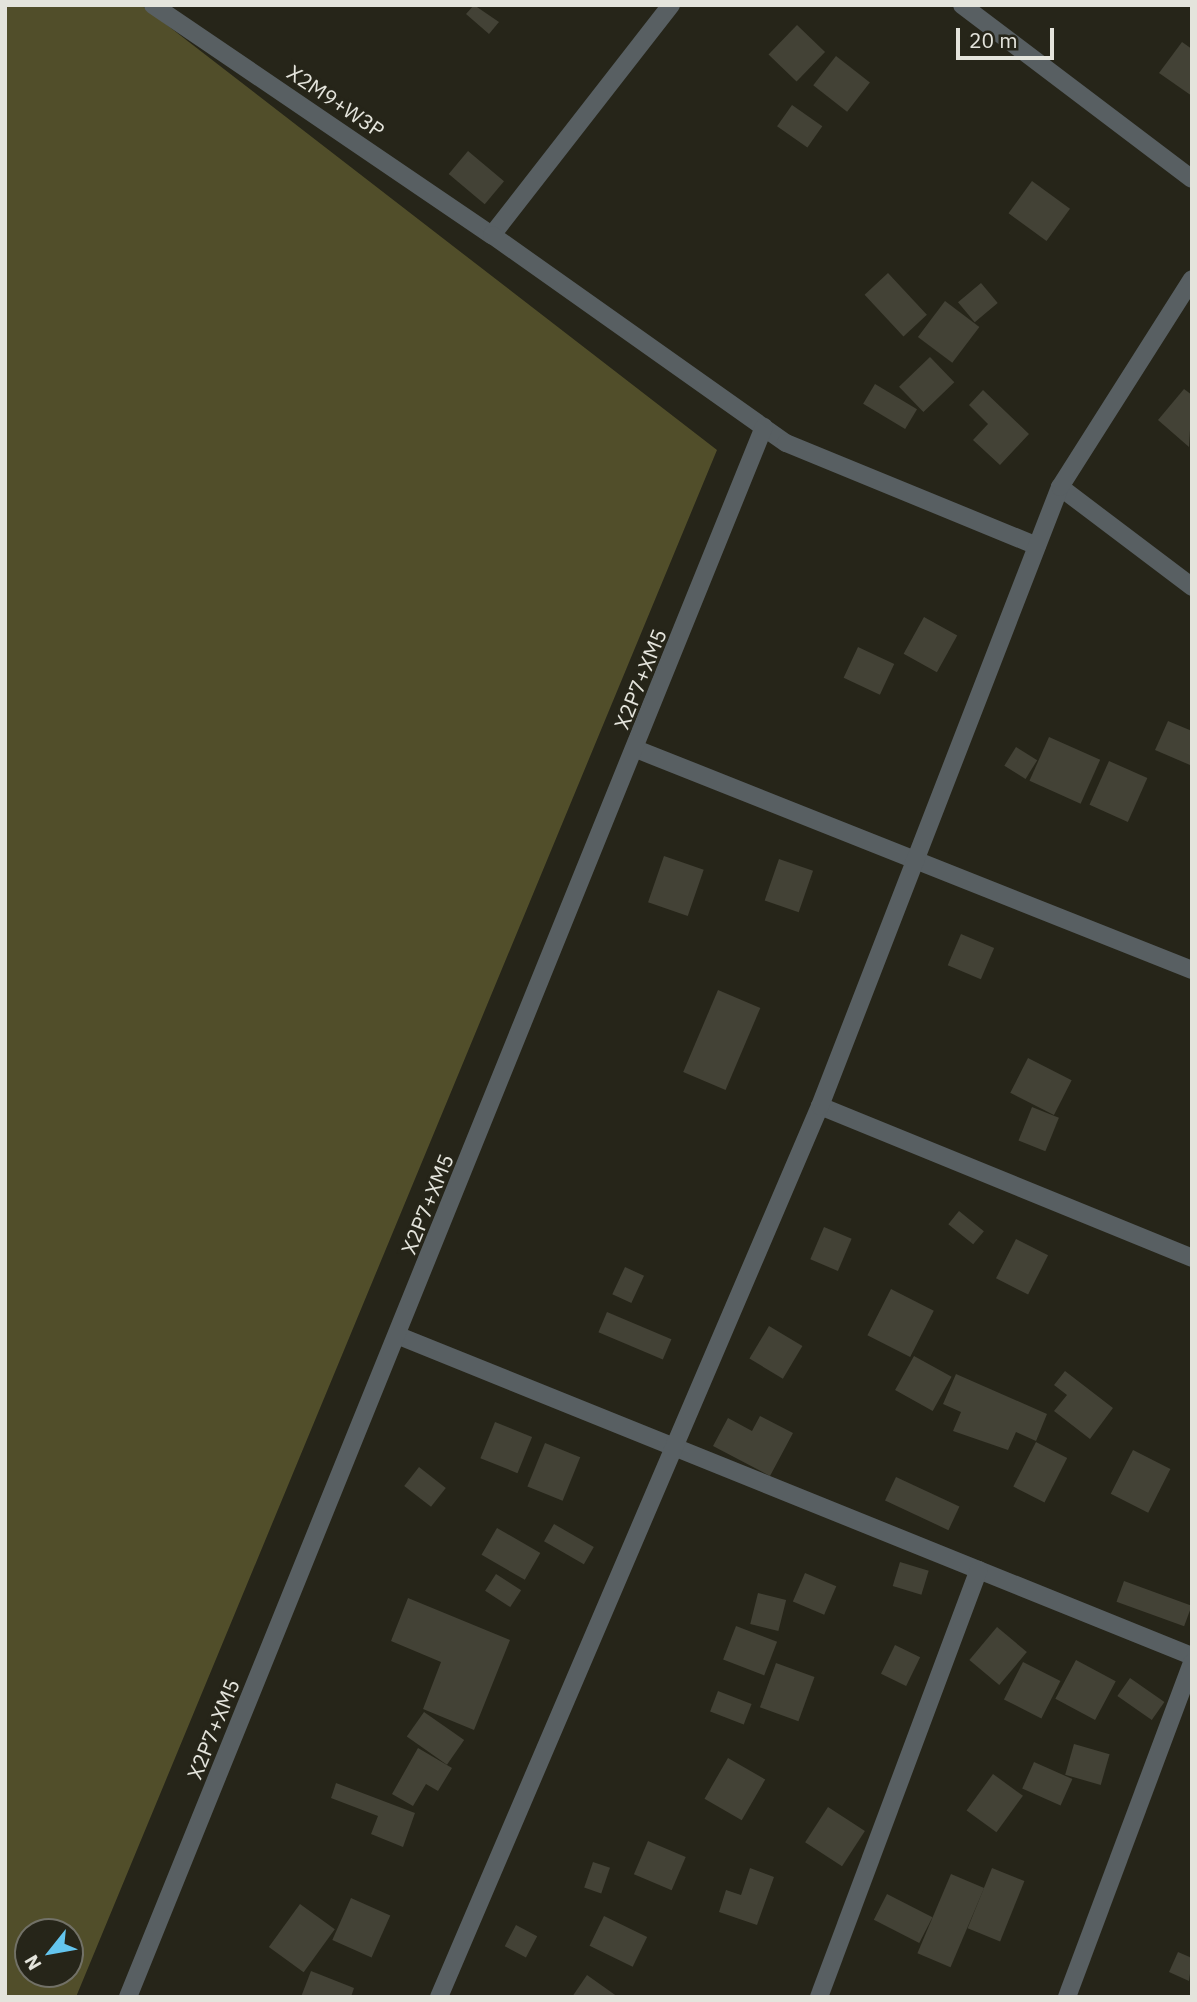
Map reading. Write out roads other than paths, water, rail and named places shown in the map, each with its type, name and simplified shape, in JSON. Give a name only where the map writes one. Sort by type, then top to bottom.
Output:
[{"type":"street","name":"X2M9+W3P","points":[[153,5],[492,235],[786,443],[1037,546]]},
{"type":"street","points":[[492,235],[671,5]]},
{"type":"street","points":[[962,5],[1192,178]]},
{"type":"street","points":[[439,1997],[670,1445],[820,1106],[1060,487],[1192,279]]},
{"type":"street","name":"X2P7+XM5","points":[[128,1997],[636,749],[764,427]]},
{"type":"street","points":[[1060,487],[1192,587]]},
{"type":"street","points":[[636,749],[1192,970]]},
{"type":"street","points":[[820,1106],[1192,1258]]},
{"type":"street","points":[[398,1336],[1192,1656]]},
{"type":"street","points":[[819,1997],[979,1570]]},
{"type":"street","points":[[1067,1997],[1192,1663]]}]
